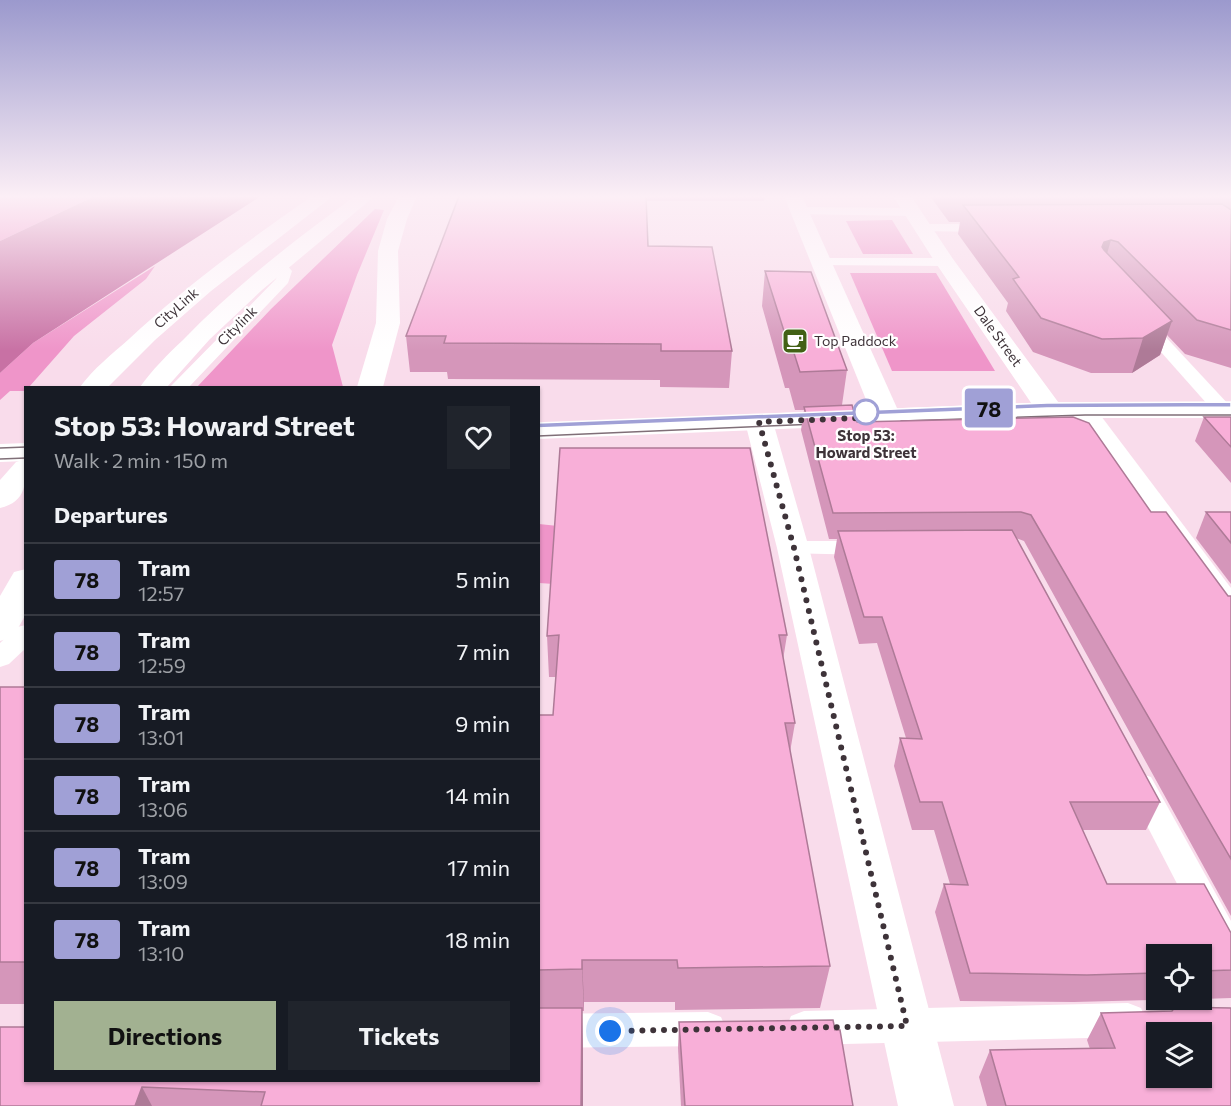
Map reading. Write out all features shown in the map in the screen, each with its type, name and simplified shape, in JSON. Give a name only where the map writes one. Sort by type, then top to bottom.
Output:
[{"type":"main road","name":"CityLink","points":[[94,386],[124,355],[197,290],[254,248]]},
{"type":"main road","points":[[154,386],[198,339],[278,264],[299,248]]},
{"type":"main road","points":[[370,386],[388,323],[389,248]]},
{"type":"main road","points":[[816,248],[888,417]]},
{"type":"main road","name":"Dale Street","points":[[936,248],[1050,411]]},
{"type":"main road","points":[[1082,410],[1231,613]]},
{"type":"main road","points":[[540,431],[1082,410],[1227,410]]},
{"type":"main road","points":[[759,422],[794,548],[927,1106]]},
{"type":"main road","points":[[0,453],[24,452]]},
{"type":"main road","points":[[0,499],[24,470]]},
{"type":"main road","points":[[0,629],[24,583]]},
{"type":"lane","points":[[822,262],[945,262]]},
{"type":"lane","name":"Citylink","points":[[180,386],[283,280],[285,271],[278,264]]},
{"type":"lane","points":[[1132,310],[1227,410]]},
{"type":"lane","points":[[794,548],[897,548]]},
{"type":"lane","points":[[0,658],[24,635]]},
{"type":"lane","points":[[1131,766],[1231,954]]},
{"type":"lane","points":[[776,1029],[1160,1019]]},
{"type":"lane","points":[[540,1031],[740,1029]]},
{"type":"shaded area","points":[[0,248],[181,248],[33,343],[0,373]]},
{"type":"shaded area","points":[[335,248],[368,248],[332,345],[343,386],[198,386],[271,309]]},
{"type":"shaded area","points":[[860,248],[909,248],[913,254],[863,254]]},
{"type":"shaded area","points":[[155,266],[146,279],[74,336],[30,386],[24,386],[24,391],[10,391],[0,400],[0,373],[33,343]]},
{"type":"shaded area","points":[[850,273],[936,273],[995,371],[892,371]]},
{"type":"shaded area","points":[[540,524],[558,526],[554,584],[540,583]]},
{"type":"building","points":[[439,248],[712,248],[732,351],[661,351],[661,344],[444,343],[446,336],[406,336]]},
{"type":"building","points":[[996,248],[1102,248],[1172,321],[1143,338],[1102,339],[1041,318],[1013,279],[1019,277]]},
{"type":"building","points":[[1124,248],[1231,248],[1231,330],[1197,320]]},
{"type":"building","points":[[765,271],[811,272],[847,370],[800,372],[793,350],[790,350]]},
{"type":"building","points":[[852,405],[857,422],[1073,417],[1089,423],[1151,512],[1166,512],[1228,596],[1231,596],[1231,859],[1031,515],[1021,512],[833,513],[804,407]]},
{"type":"building","points":[[1204,417],[1231,417],[1231,447]]},
{"type":"building","points":[[560,448],[750,448],[787,635],[779,635],[795,723],[785,723],[830,966],[678,968],[677,960],[582,960],[582,969],[540,970],[540,715],[553,715],[559,635],[547,636]]},
{"type":"building","points":[[1206,512],[1231,512],[1231,543]]},
{"type":"building","points":[[1012,530],[1160,802],[1070,802],[1107,884],[1204,884],[1231,933],[1231,970],[1212,971],[1212,944],[1146,944],[1146,973],[1087,975],[970,973],[944,884],[968,885],[942,802],[920,802],[900,738],[922,739],[882,617],[864,617],[838,531]]},
{"type":"building","points":[[0,687],[24,687],[24,962],[0,962]]},
{"type":"building","points":[[540,1008],[582,1008],[581,1106],[261,1106],[265,1092],[142,1087],[135,1106],[0,1106],[0,1027],[24,1027],[24,1082],[540,1082]]},
{"type":"building","points":[[1231,1008],[1231,1106],[1006,1106],[990,1050],[1115,1048],[1101,1013]]},
{"type":"building","points":[[833,1020],[835,1030],[840,1030],[853,1106],[685,1106],[679,1022]]},
{"type":"tram line","points":[[540,426],[1047,406],[1231,405]]},
{"type":"tram line","name":"78","points":[[540,425],[1047,406],[1231,405]]},
{"type":"tram line","points":[[901,421],[1085,415],[1231,415]]},
{"type":"tram line","points":[[540,436],[817,424]]},
{"type":"tram line","points":[[0,448],[24,447]]},
{"type":"tram line","points":[[0,459],[24,458]]},
{"type":"place","name":"Top Paddock","points":[[795,341]]},
{"type":"place","name":"Stop 53: Howard Street","points":[[866,412]]},
{"type":"route","points":[[610,1031],[907,1026],[794,548],[759,422],[860,418],[866,412]]}]
